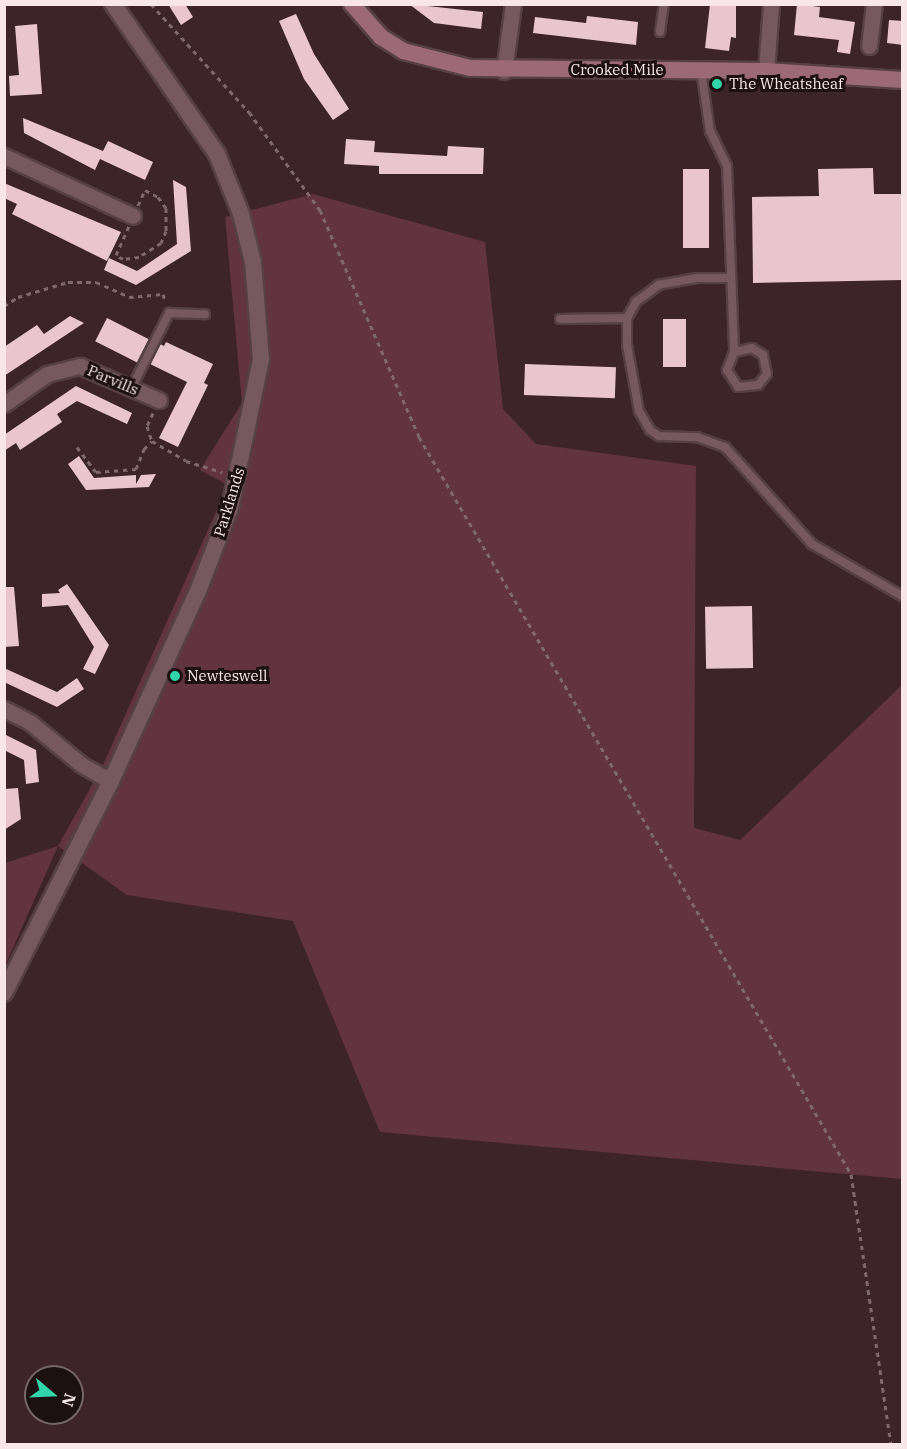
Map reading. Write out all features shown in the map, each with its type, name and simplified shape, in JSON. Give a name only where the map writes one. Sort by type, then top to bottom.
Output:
[{"type":"main road","name":"Crooked Mile","points":[[352,4],[381,37],[403,51],[470,68],[504,71],[766,70],[903,80]]},
{"type":"street","name":"Parklands","points":[[4,993],[111,781],[198,591],[238,477],[261,359],[253,262],[241,214],[218,154],[113,4]]},
{"type":"street","points":[[504,71],[513,4]]},
{"type":"street","points":[[766,70],[771,4]]},
{"type":"street","points":[[868,46],[874,4]]},
{"type":"street","points":[[4,156],[133,216]]},
{"type":"street","name":"Parvills","points":[[4,404],[47,374],[65,367],[98,371],[159,400]]},
{"type":"street","points":[[4,709],[31,723],[82,765],[111,781]]},
{"type":"lane","points":[[660,32],[664,4]]},
{"type":"lane","points":[[701,70],[710,131],[727,166],[734,352],[727,370],[732,382],[745,389],[758,386],[767,374],[763,355],[746,348],[734,352]]},
{"type":"lane","points":[[730,278],[697,278],[659,285],[636,302],[627,318],[627,345],[639,411],[650,430],[659,436],[713,440],[725,447],[812,544],[903,596]]},
{"type":"lane","points":[[132,387],[170,313],[205,314]]},
{"type":"lane","points":[[560,319],[627,318]]},
{"type":"path","points":[[152,4],[249,112],[320,210],[419,437],[851,1174],[891,1444]]},
{"type":"path","points":[[4,306],[18,297],[68,282],[96,282],[129,297],[163,294],[170,313]]},
{"type":"path","points":[[159,400],[147,426],[152,441],[186,461],[238,477]]},
{"type":"path","points":[[77,447],[96,471],[136,469],[144,449],[152,441]]},
{"type":"shaded area","points":[[313,194],[485,242],[503,409],[536,444],[696,466],[694,828],[740,840],[902,685],[902,1179],[380,1132],[293,921],[127,895],[58,846],[102,767],[228,485],[200,470],[242,403],[225,217]]},
{"type":"shaded area","points":[[58,846],[5,966],[5,863]]},
{"type":"building","points":[[168,4],[185,4],[193,17],[181,25]]},
{"type":"building","points":[[409,4],[483,12],[481,29],[434,23]]},
{"type":"building","points":[[710,4],[736,4],[736,38],[731,37],[729,51],[705,48]]},
{"type":"building","points":[[797,4],[820,7],[819,17],[855,22],[850,54],[837,52],[839,40],[794,35]]},
{"type":"building","points":[[296,14],[314,54],[349,109],[333,120],[304,79],[279,21]]},
{"type":"building","points":[[587,16],[638,22],[636,45],[533,33],[535,17],[586,23]]},
{"type":"building","points":[[889,20],[903,21],[903,45],[887,43]]},
{"type":"building","points":[[37,24],[42,94],[10,96],[9,76],[19,75],[15,26]]},
{"type":"building","points":[[23,118],[103,151],[108,141],[153,162],[145,180],[100,159],[95,170],[24,133]]},
{"type":"building","points":[[346,139],[375,141],[374,152],[447,156],[448,146],[484,148],[483,174],[379,174],[379,166],[344,164]]},
{"type":"building","points":[[873,168],[874,194],[903,194],[903,280],[753,283],[752,197],[819,196],[818,169]]},
{"type":"building","points":[[683,169],[709,169],[709,248],[683,248]]},
{"type":"building","points":[[173,180],[186,187],[191,251],[136,285],[104,270],[109,258],[137,271],[177,244]]},
{"type":"building","points":[[4,183],[121,232],[107,261],[12,214],[17,204],[4,198]]},
{"type":"building","points":[[70,316],[84,323],[4,376],[4,347],[37,325],[44,334]]},
{"type":"building","points":[[107,318],[149,339],[137,363],[95,341]]},
{"type":"building","points":[[663,319],[686,319],[686,367],[663,367]]},
{"type":"building","points":[[166,342],[213,364],[204,383],[208,385],[178,447],[159,438],[187,382],[150,364],[160,344],[164,346]]},
{"type":"building","points":[[525,364],[616,367],[615,398],[524,395]]},
{"type":"building","points":[[76,386],[132,413],[127,424],[77,401],[57,414],[62,422],[20,450],[16,443],[4,451],[4,435]]},
{"type":"building","points":[[79,456],[94,478],[136,475],[136,484],[141,475],[156,474],[149,487],[86,490],[68,464]]},
{"type":"building","points":[[67,584],[109,645],[95,674],[83,669],[94,647],[68,605],[42,607],[42,594],[60,593],[58,590]]},
{"type":"building","points":[[4,587],[14,587],[19,646],[4,647]]},
{"type":"building","points":[[752,606],[753,668],[706,669],[705,607]]},
{"type":"building","points":[[4,668],[57,692],[77,678],[84,689],[57,707],[4,682]]},
{"type":"building","points":[[4,734],[36,750],[39,782],[26,784],[24,760],[4,750]]},
{"type":"building","points":[[18,788],[21,819],[4,830],[5,789]]},
{"type":"place","name":"The Wheatsheaf","points":[[717,84]]},
{"type":"place","name":"Newteswell","points":[[175,676]]}]
